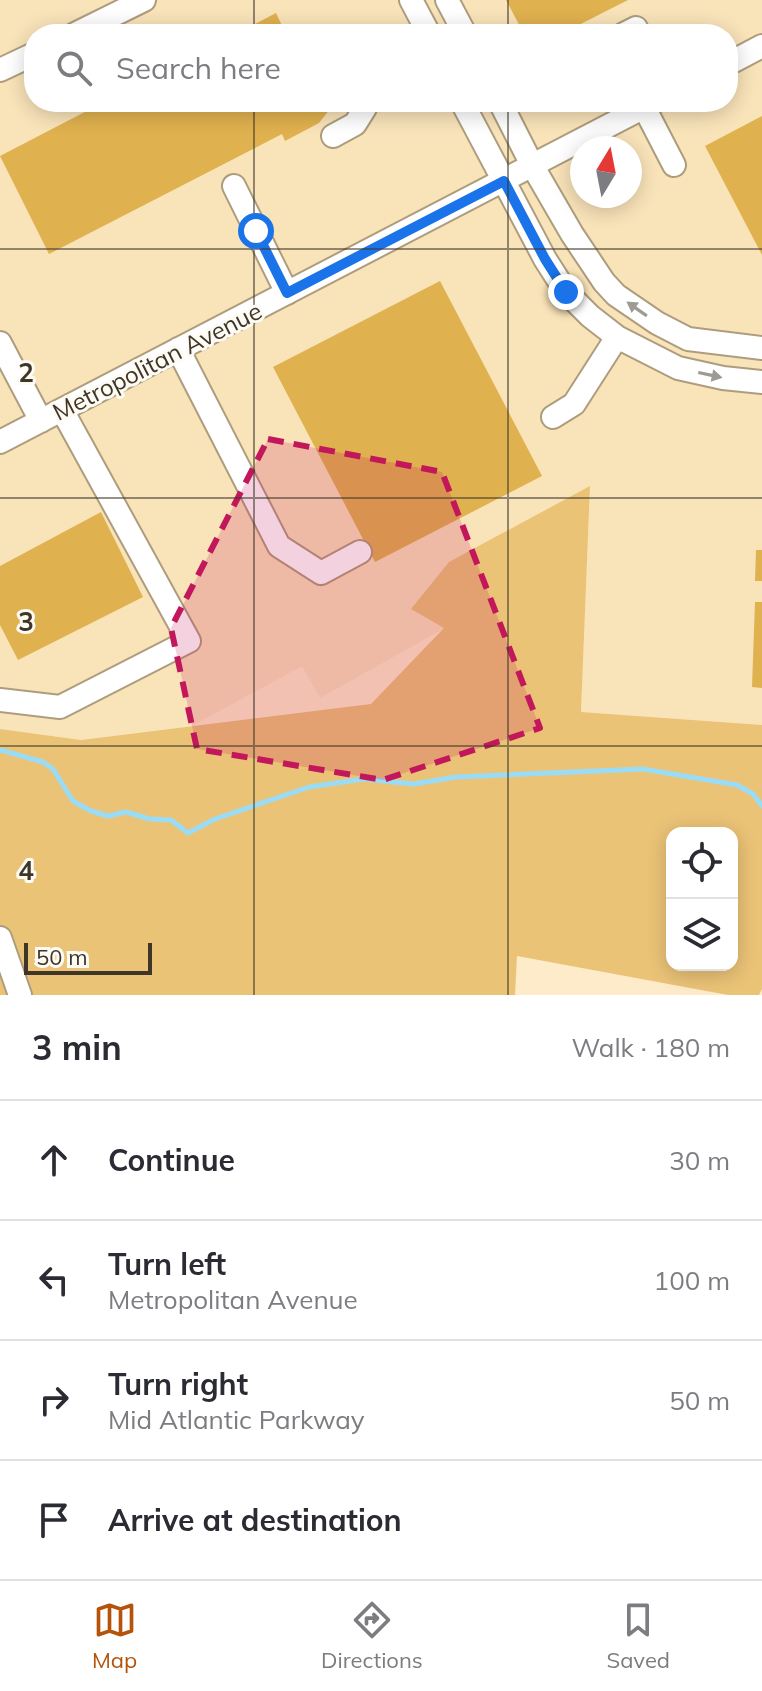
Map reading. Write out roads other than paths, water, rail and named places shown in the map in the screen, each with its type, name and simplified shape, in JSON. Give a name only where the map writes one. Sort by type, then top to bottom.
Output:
[{"type":"street","points":[[95,24],[144,0]]},
{"type":"street","points":[[411,0],[424,24]]},
{"type":"street","points":[[447,0],[460,24]]},
{"type":"street","points":[[738,59],[762,46]]},
{"type":"street","points":[[0,70],[24,59]]},
{"type":"street","points":[[333,136],[355,124],[362,112]]},
{"type":"street","points":[[467,112],[545,259],[566,292],[590,316],[617,337],[678,368],[723,378],[762,382]]},
{"type":"street","points":[[505,112],[532,165],[604,282],[616,295],[657,323],[688,339],[762,348]]},
{"type":"street","name":"Metropolitan Avenue","points":[[0,442],[635,112]]},
{"type":"street","points":[[652,112],[674,165]]},
{"type":"street","points":[[234,186],[287,293]]},
{"type":"street","points":[[553,417],[574,404],[617,337]]},
{"type":"street","points":[[678,368],[688,339]]},
{"type":"street","points":[[0,343],[41,421]]},
{"type":"street","points":[[178,349],[279,546],[321,573],[360,552]]},
{"type":"street","points":[[0,700],[60,707],[189,641],[62,410]]},
{"type":"street","points":[[0,938],[20,995]]},
{"type":"waterway","points":[[0,750],[43,762],[53,769],[73,801],[91,811],[108,816],[126,812],[150,819],[171,820],[188,833],[215,819],[309,787],[364,779],[414,784],[456,777],[643,769],[737,785],[753,794],[762,806]]}]
